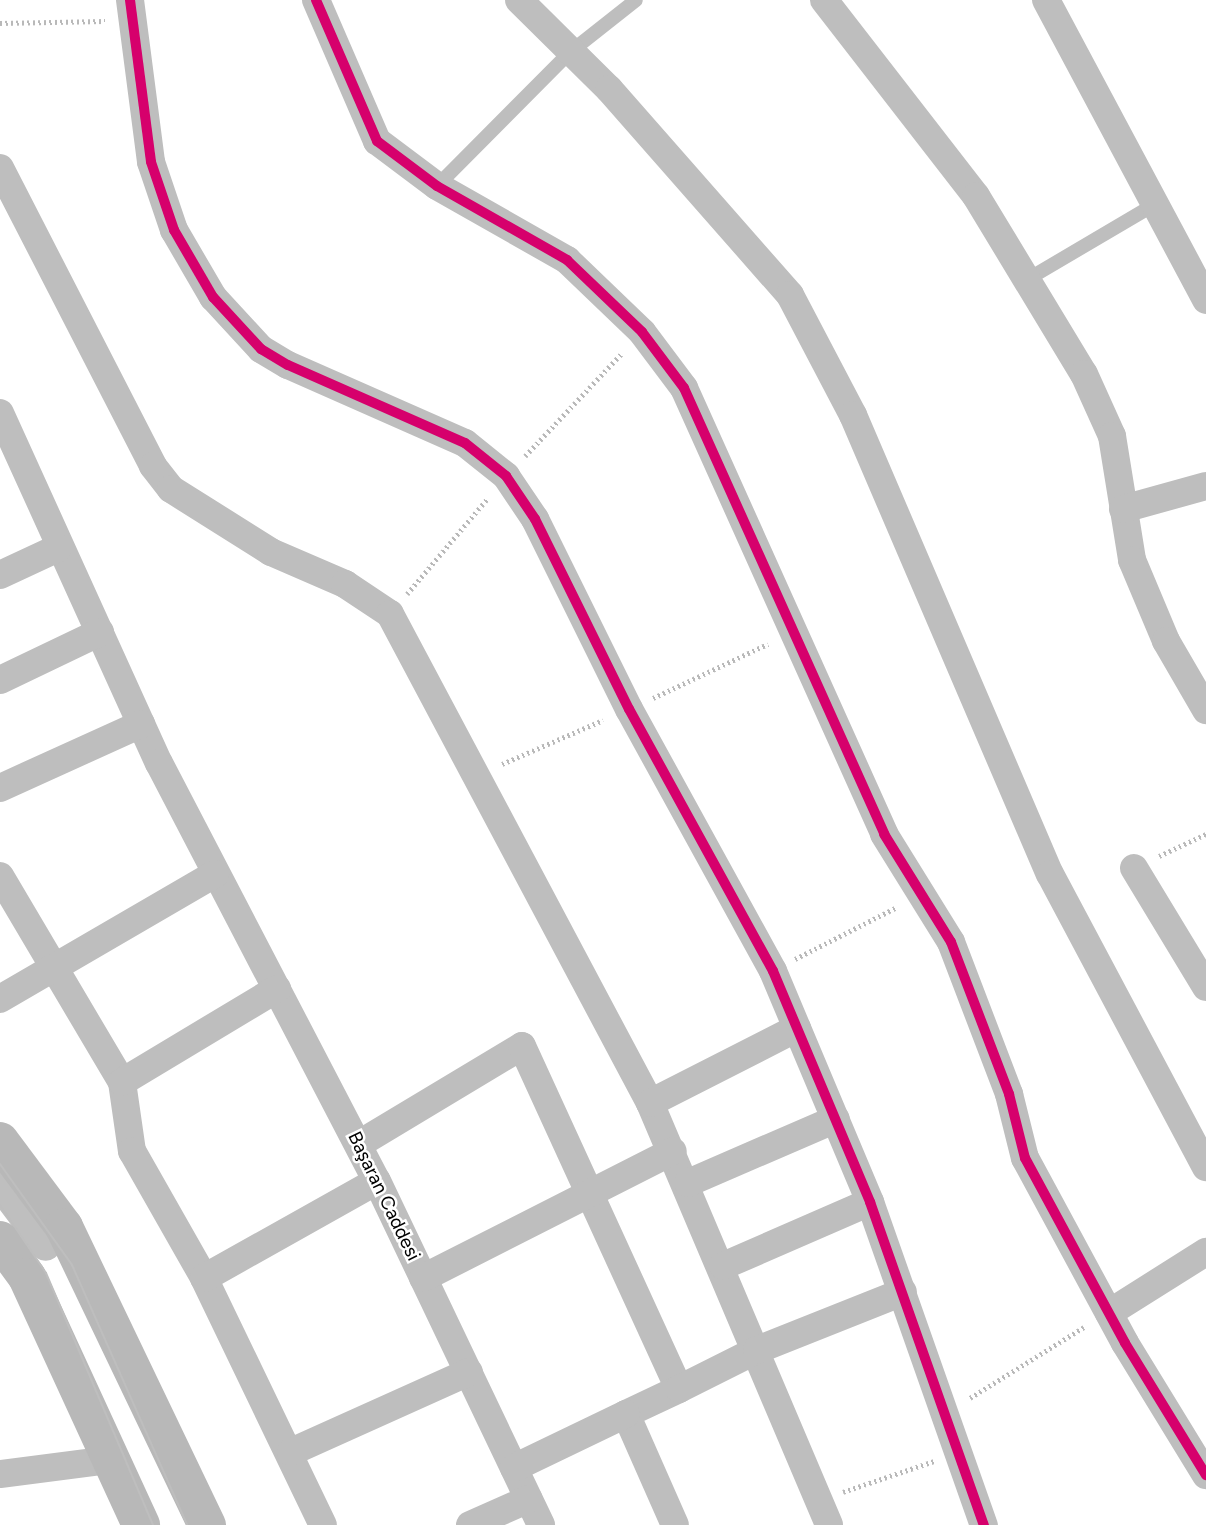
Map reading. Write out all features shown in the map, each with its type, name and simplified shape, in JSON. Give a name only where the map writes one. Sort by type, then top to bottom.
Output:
[{"type":"main road","points":[[0,1141],[64,1227],[206,1525]]},
{"type":"main road","points":[[0,1240],[13,1278],[110,1460],[141,1525]]},
{"type":"street","points":[[316,0],[377,141],[437,186],[567,260],[642,332],[684,388],[884,834],[918,895],[951,942],[1009,1094],[1025,1158],[1109,1312],[1206,1475]]},
{"type":"street","points":[[519,0],[569,53],[608,89],[790,295],[853,415],[1050,874],[1206,1167]]},
{"type":"street","points":[[824,0],[951,161],[1028,279],[1112,436],[1123,509],[1144,591],[1206,710]]},
{"type":"street","points":[[1046,0],[1158,203],[1206,300]]},
{"type":"street","points":[[132,9],[151,162],[174,230],[213,297],[261,349],[288,365],[421,420],[506,476],[551,548],[629,709],[773,971],[870,1202],[984,1525]]},
{"type":"street","points":[[0,168],[153,466],[171,489],[271,552],[345,584],[390,614],[650,1103],[688,1183],[824,1513]]},
{"type":"street","name":"Başaran Caddesi","points":[[0,413],[58,548],[100,632],[141,724],[215,874],[359,1144],[541,1525]]},
{"type":"street","points":[[1123,509],[1206,486]]},
{"type":"street","points":[[0,575],[58,548]]},
{"type":"street","points":[[0,680],[100,632]]},
{"type":"street","points":[[0,788],[141,724]]},
{"type":"street","points":[[1134,868],[1206,988]]},
{"type":"street","points":[[0,999],[215,874]]},
{"type":"street","points":[[0,876],[52,969],[122,1082],[132,1151],[204,1278],[291,1452],[323,1525]]},
{"type":"street","points":[[122,1082],[277,989]]},
{"type":"street","points":[[650,1103],[797,1028]]},
{"type":"street","points":[[359,1144],[522,1046],[593,1191],[679,1389]]},
{"type":"street","points":[[688,1183],[836,1119]]},
{"type":"street","points":[[423,1278],[673,1151]]},
{"type":"street","points":[[204,1278],[377,1181]]},
{"type":"street","points":[[723,1266],[870,1202]]},
{"type":"street","points":[[1109,1312],[1206,1252]]},
{"type":"street","points":[[514,1468],[757,1350],[903,1292]]},
{"type":"street","points":[[291,1452],[469,1372]]},
{"type":"street","points":[[626,1414],[675,1525]]},
{"type":"street","points":[[0,1474],[110,1460]]},
{"type":"street","points":[[470,1525],[529,1499]]},
{"type":"lane","points":[[437,186],[569,53],[636,0]]},
{"type":"lane","points":[[1028,279],[1158,203]]},
{"type":"path","points":[[0,23],[132,9]]},
{"type":"path","points":[[1134,868],[1206,834]]},
{"type":"path","points":[[773,971],[918,895]]},
{"type":"path","points":[[945,1413],[1109,1312]]},
{"type":"path","points":[[824,1513],[958,1452]]},
{"type":"waterway","points":[[0,1185],[46,1246]]},
{"type":"tram line","points":[[0,1164],[72,1265],[187,1525]]},
{"type":"tram line","points":[[0,1205],[46,1273],[153,1525]]},
{"type":"cycle path","points":[[130,0],[151,162],[174,230],[213,297],[261,349],[288,365],[465,443],[506,476],[535,519],[629,709],[773,971],[870,1202],[984,1525]]},
{"type":"cycle path","points":[[316,0],[377,141],[437,186],[567,260],[642,332],[684,388],[884,834],[951,942],[1009,1094],[1025,1158],[1125,1343],[1206,1475]]}]
